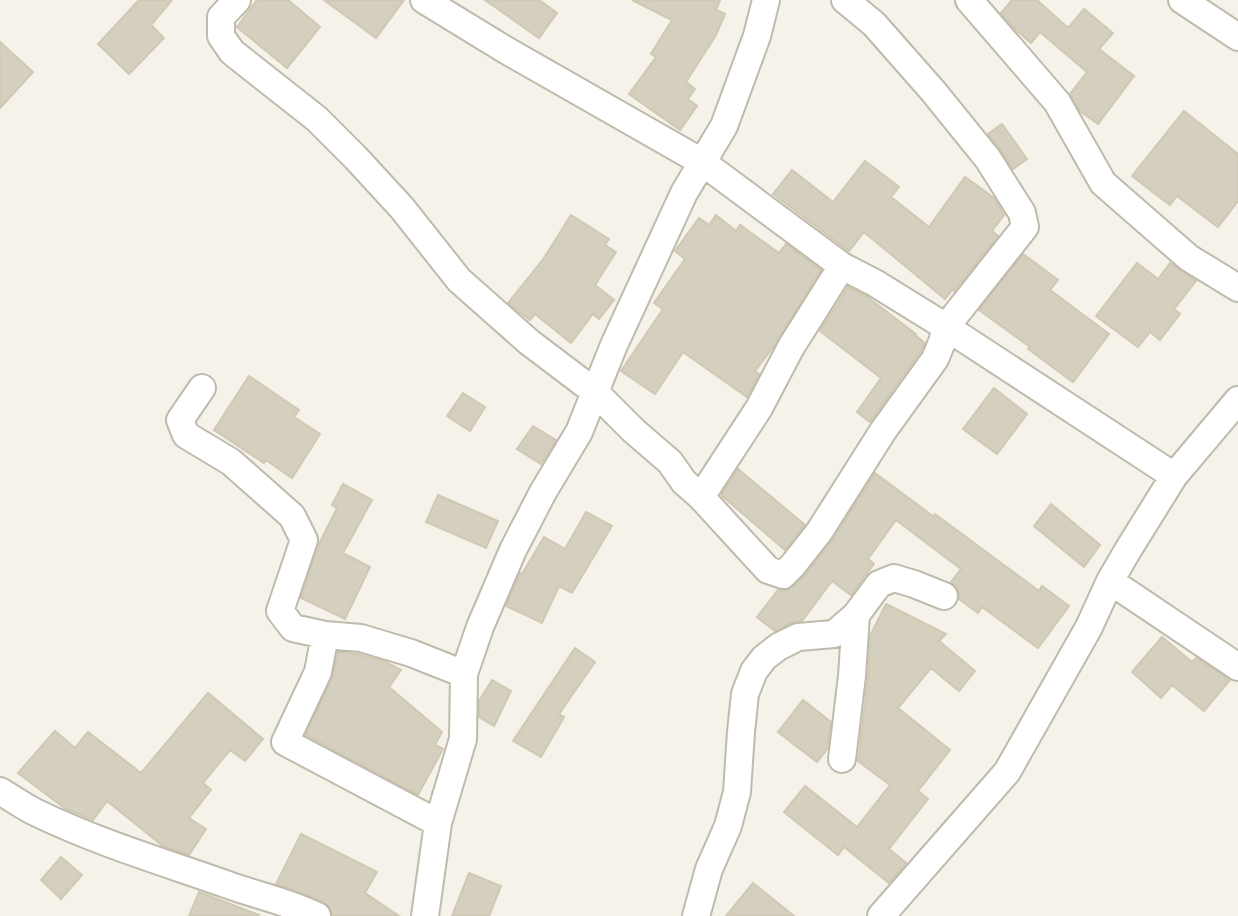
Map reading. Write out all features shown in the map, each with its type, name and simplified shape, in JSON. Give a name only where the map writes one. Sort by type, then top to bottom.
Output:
[{"type":"street","points":[[237,0],[221,17],[221,36],[232,52],[317,119],[402,208],[459,281],[529,342],[595,392],[670,462],[684,482],[768,570],[782,575],[819,532],[883,431],[935,359],[946,327],[1025,227],[1022,213],[988,159],[874,24],[845,0]]},
{"type":"street","points":[[424,0],[503,49],[702,162],[842,265],[946,327],[1174,476]]},
{"type":"street","points":[[425,916],[438,823],[463,739],[464,674],[480,627],[513,550],[543,492],[579,432],[614,345],[684,193],[724,126],[757,36],[766,0]]},
{"type":"street","points":[[969,0],[1057,102],[1103,183],[1189,258],[1238,288]]},
{"type":"street","points":[[1182,0],[1238,37]]},
{"type":"street","points":[[701,497],[759,408],[791,347],[842,265]]},
{"type":"street","points":[[202,388],[180,420],[186,435],[231,462],[292,516],[304,540],[280,611],[293,628],[325,635],[361,638],[411,653],[464,674]]},
{"type":"street","points":[[881,916],[1007,772],[1089,627],[1110,581],[1174,476],[1238,400]]},
{"type":"street","points":[[696,916],[709,869],[728,826],[737,792],[745,694],[754,671],[764,658],[798,637],[834,634],[856,615],[879,584],[894,578],[943,596]]},
{"type":"street","points":[[1110,581],[1238,667]]},
{"type":"street","points":[[842,759],[856,615]]},
{"type":"street","points":[[325,635],[317,672],[285,742],[438,823]]},
{"type":"street","points":[[0,791],[36,812],[85,833],[241,889],[287,909],[317,916]]},
{"type":"building","points":[[139,0],[172,0],[151,25],[164,38],[129,74],[98,44]]},
{"type":"building","points":[[257,0],[288,0],[320,27],[287,68],[237,27]]},
{"type":"building","points":[[324,0],[404,0],[376,38]]},
{"type":"building","points":[[485,0],[539,0],[557,13],[539,38]]},
{"type":"building","points":[[632,0],[720,0],[716,10],[725,14],[716,35],[686,82],[695,89],[688,99],[697,106],[680,130],[629,94],[656,57],[651,54],[672,20]]},
{"type":"building","points":[[1012,0],[1037,0],[1068,28],[1084,9],[1113,33],[1099,49],[1134,76],[1098,124],[1080,111],[1070,94],[1087,72],[1040,32],[1031,43],[1016,30],[1001,13]]},
{"type":"building","points":[[0,42],[33,72],[0,108]]},
{"type":"building","points":[[1184,111],[1238,154],[1238,201],[1218,227],[1177,196],[1170,205],[1132,176]]},
{"type":"building","points":[[1002,124],[1027,159],[1013,169],[988,134]]},
{"type":"building","points":[[865,161],[899,187],[891,197],[929,227],[965,177],[994,198],[1004,215],[992,231],[998,236],[945,299],[864,232],[849,251],[773,194],[792,170],[833,202]]},
{"type":"building","points":[[571,215],[609,239],[605,245],[616,252],[595,285],[614,300],[599,319],[593,314],[571,343],[535,314],[530,320],[508,303],[544,258]]},
{"type":"building","points":[[716,215],[736,231],[740,225],[779,253],[786,244],[821,270],[774,346],[755,371],[759,374],[747,397],[683,352],[655,394],[621,371],[663,309],[654,303],[685,259],[675,251],[699,218],[709,225]]},
{"type":"building","points":[[1023,254],[1058,280],[1050,290],[1109,334],[1073,382],[979,310]]},
{"type":"building","points":[[1137,263],[1158,279],[1170,263],[1196,281],[1174,309],[1180,314],[1160,340],[1150,332],[1138,347],[1096,316]]},
{"type":"building","points":[[848,287],[866,296],[925,343],[870,422],[857,412],[881,378],[820,331]]},
{"type":"building","points":[[249,376],[299,410],[294,417],[320,434],[292,478],[214,430]]},
{"type":"building","points":[[994,388],[1027,414],[997,454],[963,429]]},
{"type":"building","points":[[463,393],[485,407],[470,431],[447,416]]},
{"type":"building","points":[[533,426],[556,440],[541,464],[517,449]]},
{"type":"building","points":[[738,469],[805,525],[785,550],[721,495]]},
{"type":"building","points":[[875,473],[1039,591],[1042,586],[1069,606],[1038,648],[982,607],[978,613],[959,599],[957,587],[951,582],[961,569],[896,520],[868,559],[874,564],[851,595],[832,581],[802,621],[775,631],[757,617],[778,590],[787,590],[805,575],[832,541]]},
{"type":"building","points":[[343,484],[372,500],[343,553],[370,567],[345,619],[301,598],[318,546],[337,508],[332,505]]},
{"type":"building","points":[[438,495],[498,521],[486,548],[426,522]]},
{"type":"building","points":[[1051,504],[1100,545],[1084,567],[1034,526]]},
{"type":"building","points":[[586,512],[612,526],[572,593],[559,586],[542,623],[506,606],[520,573],[522,574],[544,537],[565,549]]},
{"type":"building","points":[[886,604],[946,634],[939,641],[975,671],[959,691],[931,668],[898,708],[950,750],[918,791],[928,799],[889,849],[906,863],[889,883],[844,847],[838,855],[784,812],[805,786],[857,827],[890,785],[858,761],[870,636]]},
{"type":"building","points":[[1162,637],[1192,662],[1196,658],[1230,680],[1204,711],[1172,685],[1161,698],[1132,672]]},
{"type":"building","points":[[575,648],[595,662],[559,714],[564,717],[541,757],[513,741]]},
{"type":"building","points":[[338,652],[358,654],[386,662],[401,670],[389,687],[442,732],[435,745],[443,749],[418,795],[306,735],[332,678]]},
{"type":"building","points":[[492,680],[511,691],[494,726],[479,717],[479,701]]},
{"type":"building","points":[[208,693],[263,739],[245,761],[230,750],[203,783],[211,790],[189,818],[206,829],[189,855],[163,846],[107,801],[93,820],[66,809],[18,773],[55,731],[75,748],[88,732],[141,773]]},
{"type":"building","points":[[803,700],[831,722],[827,749],[817,762],[778,732]]},
{"type":"building","points":[[301,834],[377,872],[365,893],[399,916],[333,916],[324,902],[276,884]]},
{"type":"building","points":[[61,857],[82,875],[61,899],[41,880]]},
{"type":"building","points":[[469,873],[501,886],[489,916],[452,916]]},
{"type":"building","points":[[753,883],[794,916],[726,916]]},
{"type":"building","points":[[199,892],[259,915],[189,916]]}]
